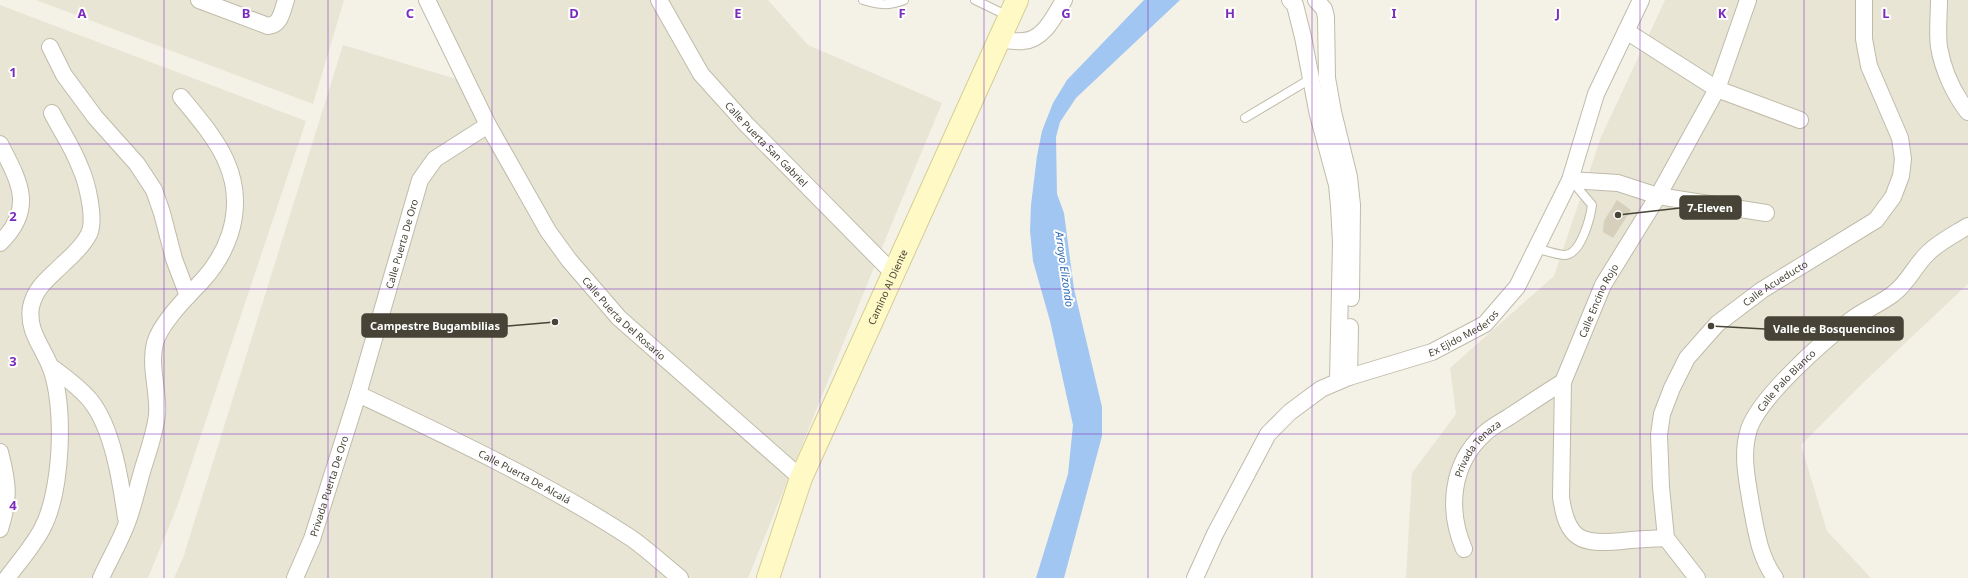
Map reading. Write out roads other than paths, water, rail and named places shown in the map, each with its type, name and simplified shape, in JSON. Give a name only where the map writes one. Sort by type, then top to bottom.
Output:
[{"type":"street","points":[[199,0],[268,26],[272,26],[277,23],[286,0]]},
{"type":"street","name":"Calle Puerta Del Rosario","points":[[427,0],[488,125],[548,231],[590,286],[625,323],[801,478]]},
{"type":"street","name":"Calle Puerta San Gabriel","points":[[659,0],[701,74],[746,124],[894,273]]},
{"type":"street","points":[[998,39],[1024,41],[1035,37],[1045,29],[1064,0]]},
{"type":"street","points":[[1316,0],[1324,9],[1327,37],[1327,78],[1333,112],[1349,177],[1352,205],[1347,242],[1344,379]]},
{"type":"street","name":"Ex Ejido Mederos","points":[[1195,578],[1215,534],[1268,434],[1290,412],[1321,389],[1344,379],[1432,352],[1485,324],[1517,287],[1570,180],[1596,94],[1641,0]]},
{"type":"street","name":"Calle Encino Rojo","points":[[1666,538],[1599,543],[1582,539],[1568,525],[1564,515],[1561,497],[1563,382],[1603,285],[1658,196],[1717,89],[1748,0]]},
{"type":"street","name":"Calle Acueducto","points":[[1666,538],[1661,487],[1659,434],[1662,414],[1672,388],[1687,358],[1717,324],[1762,290],[1876,220],[1893,197],[1901,176],[1903,159],[1900,138],[1869,66],[1864,39],[1864,0]]},
{"type":"street","points":[[1939,0],[1939,46],[1954,90],[1968,112]]},
{"type":"street","points":[[1295,2],[1318,114],[1337,185],[1347,242]]},
{"type":"street","name":"Camino Al Diente","points":[[768,578],[801,478],[1013,8]]},
{"type":"street","points":[[1626,31],[1717,89],[1800,120]]},
{"type":"street","points":[[1303,37],[1327,37]]},
{"type":"street","points":[[50,47],[64,75],[95,117],[137,164],[154,190],[162,213],[174,259],[188,296]]},
{"type":"street","points":[[101,578],[127,523],[154,433],[157,415],[157,393],[153,353],[156,341],[164,326],[188,296],[211,271],[224,251],[233,224],[236,201],[234,180],[224,157],[210,132],[181,97]]},
{"type":"street","points":[[7,578],[42,528],[50,510],[55,487],[60,413],[57,391],[50,366],[36,340],[31,323],[31,307],[35,294],[43,283],[80,247],[89,234],[92,220],[88,193],[80,167],[52,113]]},
{"type":"street","name":"Calle Puerta De Oro","points":[[358,394],[420,180],[435,159],[488,125]]},
{"type":"street","points":[[0,144],[16,175],[22,193],[20,210],[14,227],[0,243]]},
{"type":"street","points":[[1570,180],[1618,183],[1658,196],[1766,213]]},
{"type":"street","name":"Calle Palo Blanco","points":[[1775,578],[1766,566],[1758,541],[1745,468],[1745,450],[1749,429],[1761,407],[1808,357],[1852,319],[1894,294],[1909,278],[1927,253],[1968,226]]},
{"type":"street","points":[[50,366],[77,387],[91,401],[100,416],[115,459],[127,523]]},
{"type":"street","name":"Privada Tenaza","points":[[1464,549],[1457,533],[1453,512],[1454,492],[1460,468],[1470,450],[1484,433],[1563,382]]},
{"type":"street","name":"Privada Puerta De Oro","points":[[295,578],[312,539],[358,394]]},
{"type":"street","name":"Calle Puerta De Alcalá","points":[[358,394],[458,441],[562,496],[632,539],[680,578]]},
{"type":"street","points":[[0,452],[6,479],[7,508],[0,529]]},
{"type":"street","points":[[1666,538],[1697,578]]},
{"type":"street","points":[[1681,578],[1682,557]]},
{"type":"lane","points":[[863,0],[878,4],[892,5],[904,0]]},
{"type":"lane","points":[[975,0],[1013,8]]},
{"type":"lane","points":[[1245,118],[1311,78],[1327,78]]},
{"type":"lane","points":[[1537,249],[1565,255],[1575,251],[1580,244],[1592,205],[1570,180]]},
{"type":"water","name":"Arroyo Elizondo","points":[[1144,0],[1180,0],[1076,98],[1060,122],[1056,137],[1057,194],[1064,213],[1074,289],[1102,407],[1102,436],[1064,578],[1036,578],[1068,474],[1073,425],[1050,321],[1033,261],[1030,231],[1031,205],[1037,156],[1042,131],[1053,103],[1067,80]]},
{"type":"place","name":"7-Eleven","points":[[1618,215]]},
{"type":"place","name":"Campestre Bugambilias","points":[[555,322]]},
{"type":"place","name":"Valle de Bosquencinos","points":[[1711,326]]}]
